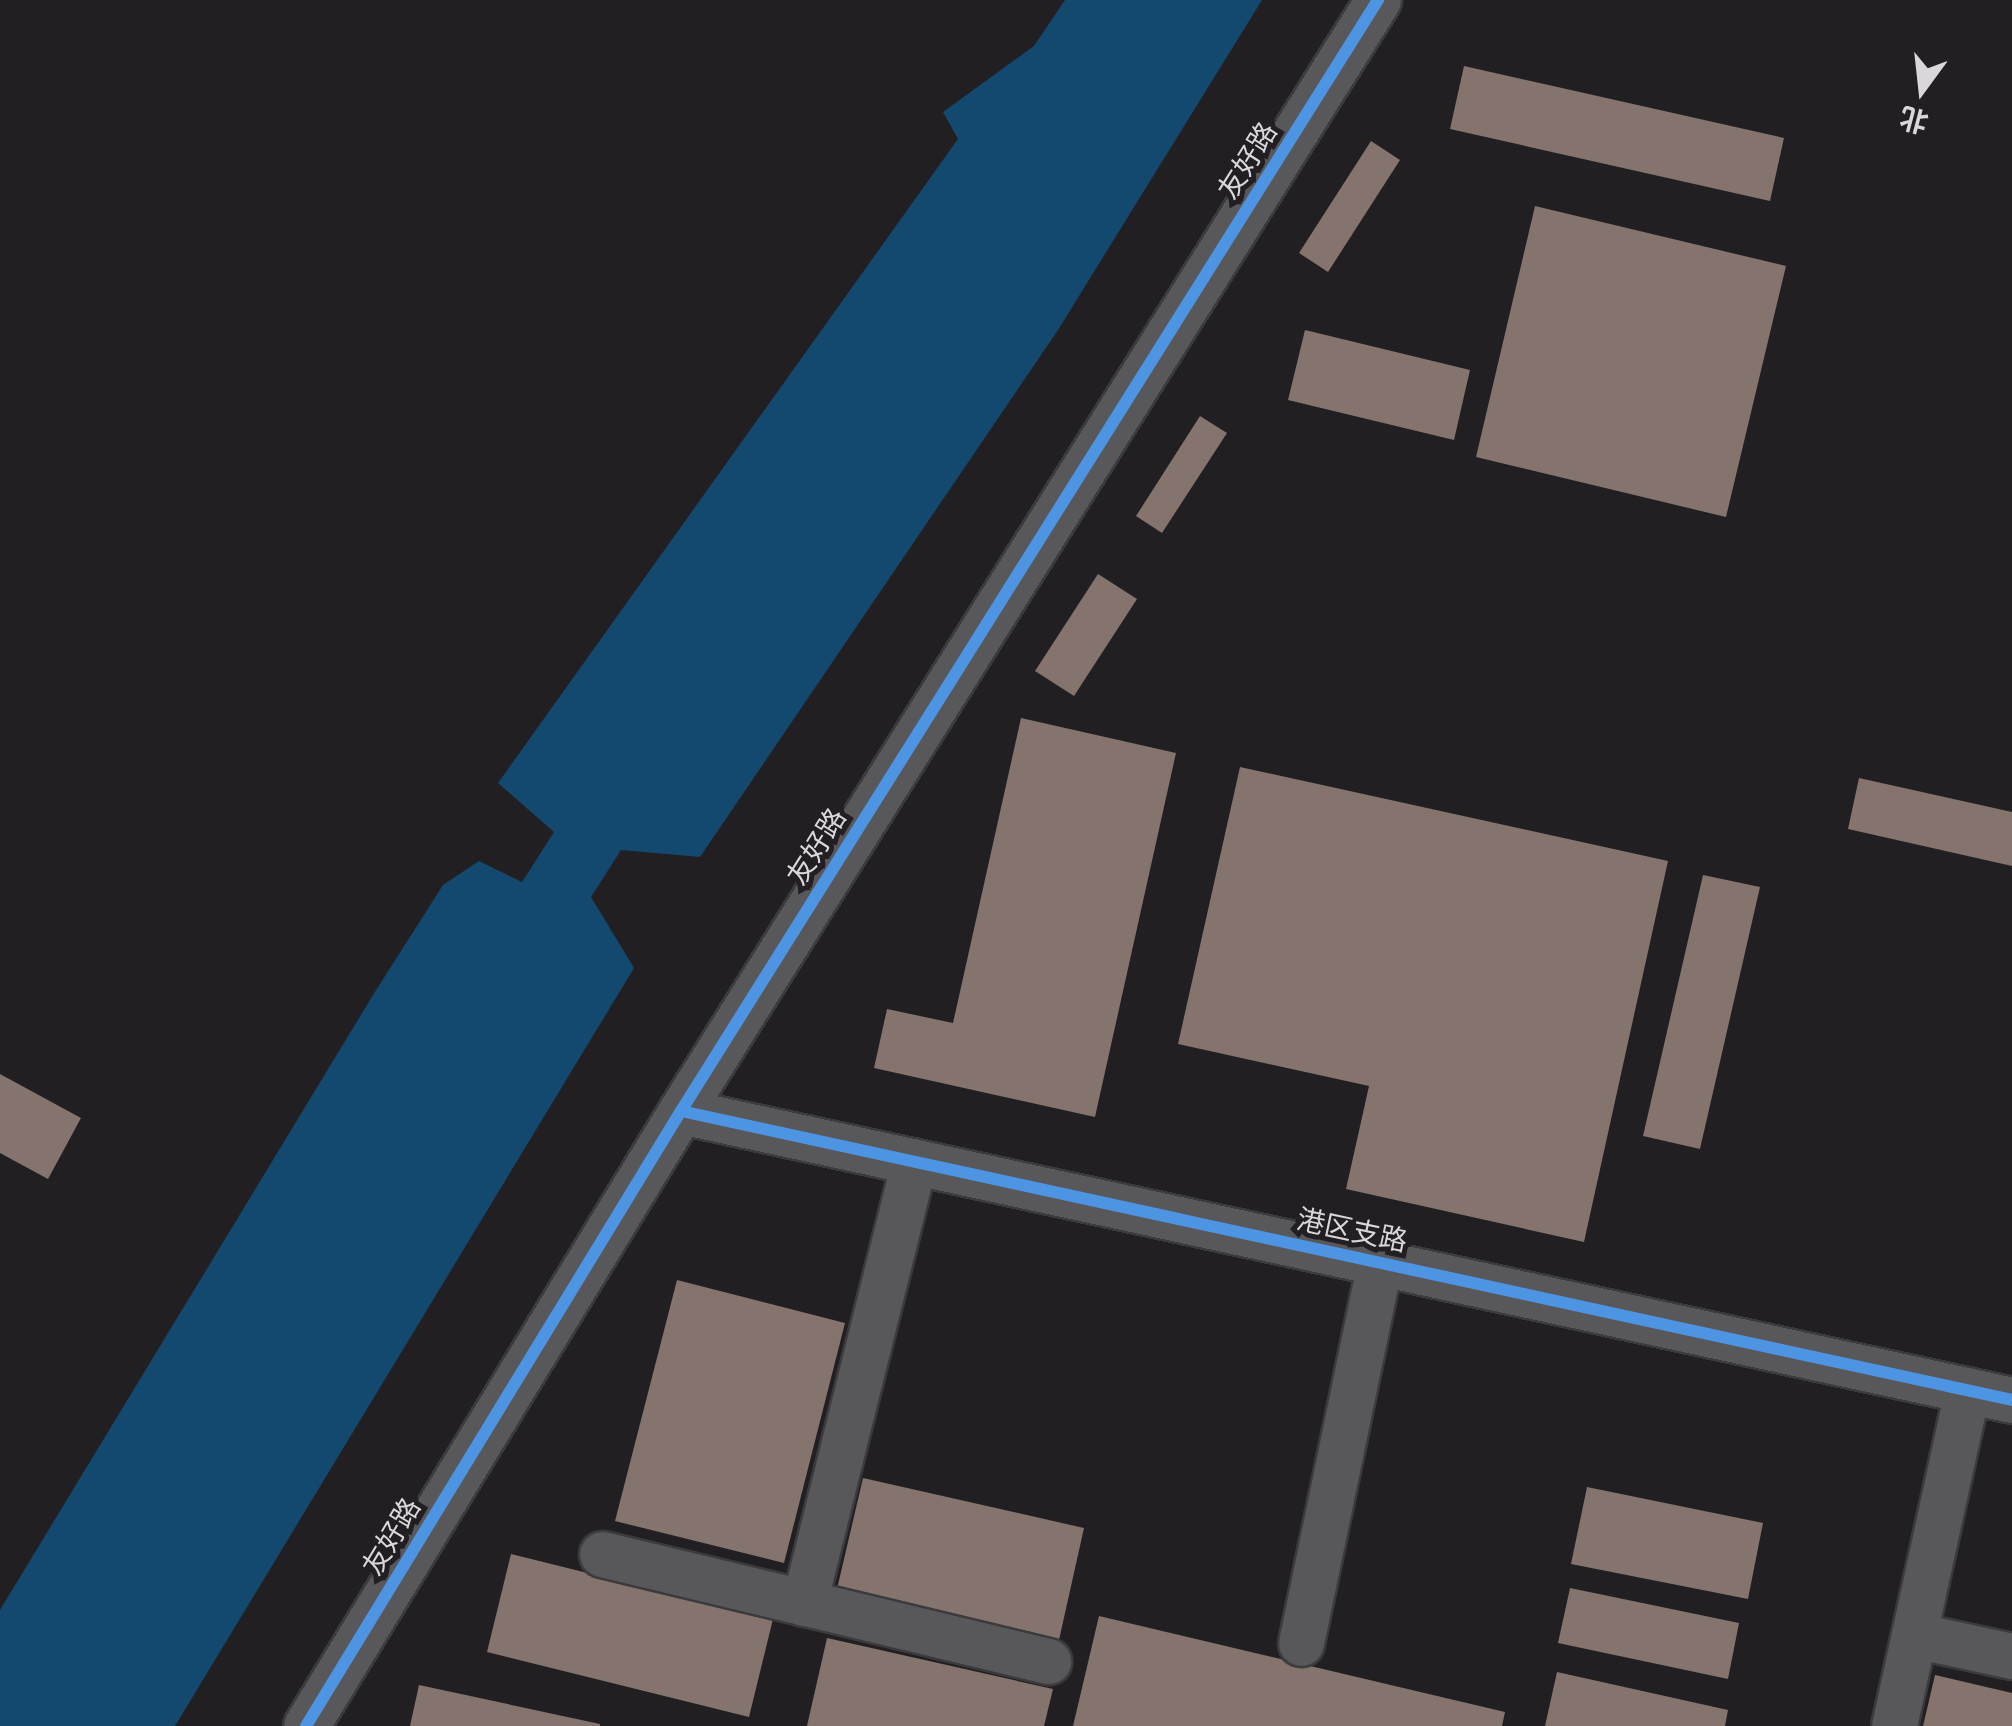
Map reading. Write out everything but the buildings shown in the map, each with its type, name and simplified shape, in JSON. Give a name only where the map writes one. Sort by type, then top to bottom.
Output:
[{"type":"street","name":"友好路","points":[[306,1726],[681,1111],[1378,0]]},
{"type":"street","name":"港区支路","points":[[681,1111],[2012,1400]]},
{"type":"street","points":[[804,1603],[914,1161]]},
{"type":"street","points":[[1300,1643],[1380,1262]]},
{"type":"street","points":[[1894,1726],[1968,1390]]},
{"type":"street","points":[[602,1554],[1048,1662]]},
{"type":"street","points":[[1914,1635],[2012,1656]]},
{"type":"water","points":[[1065,0],[1262,0],[1058,330],[700,857],[621,850],[591,897],[634,968],[175,1726],[0,1726],[0,1610],[373,995],[443,885],[479,861],[522,882],[554,832],[498,783],[958,139],[943,112],[1034,46]]},
{"type":"cycle path","points":[[306,1726],[681,1111],[1378,0]]},
{"type":"cycle path","points":[[681,1111],[2012,1400]]}]
